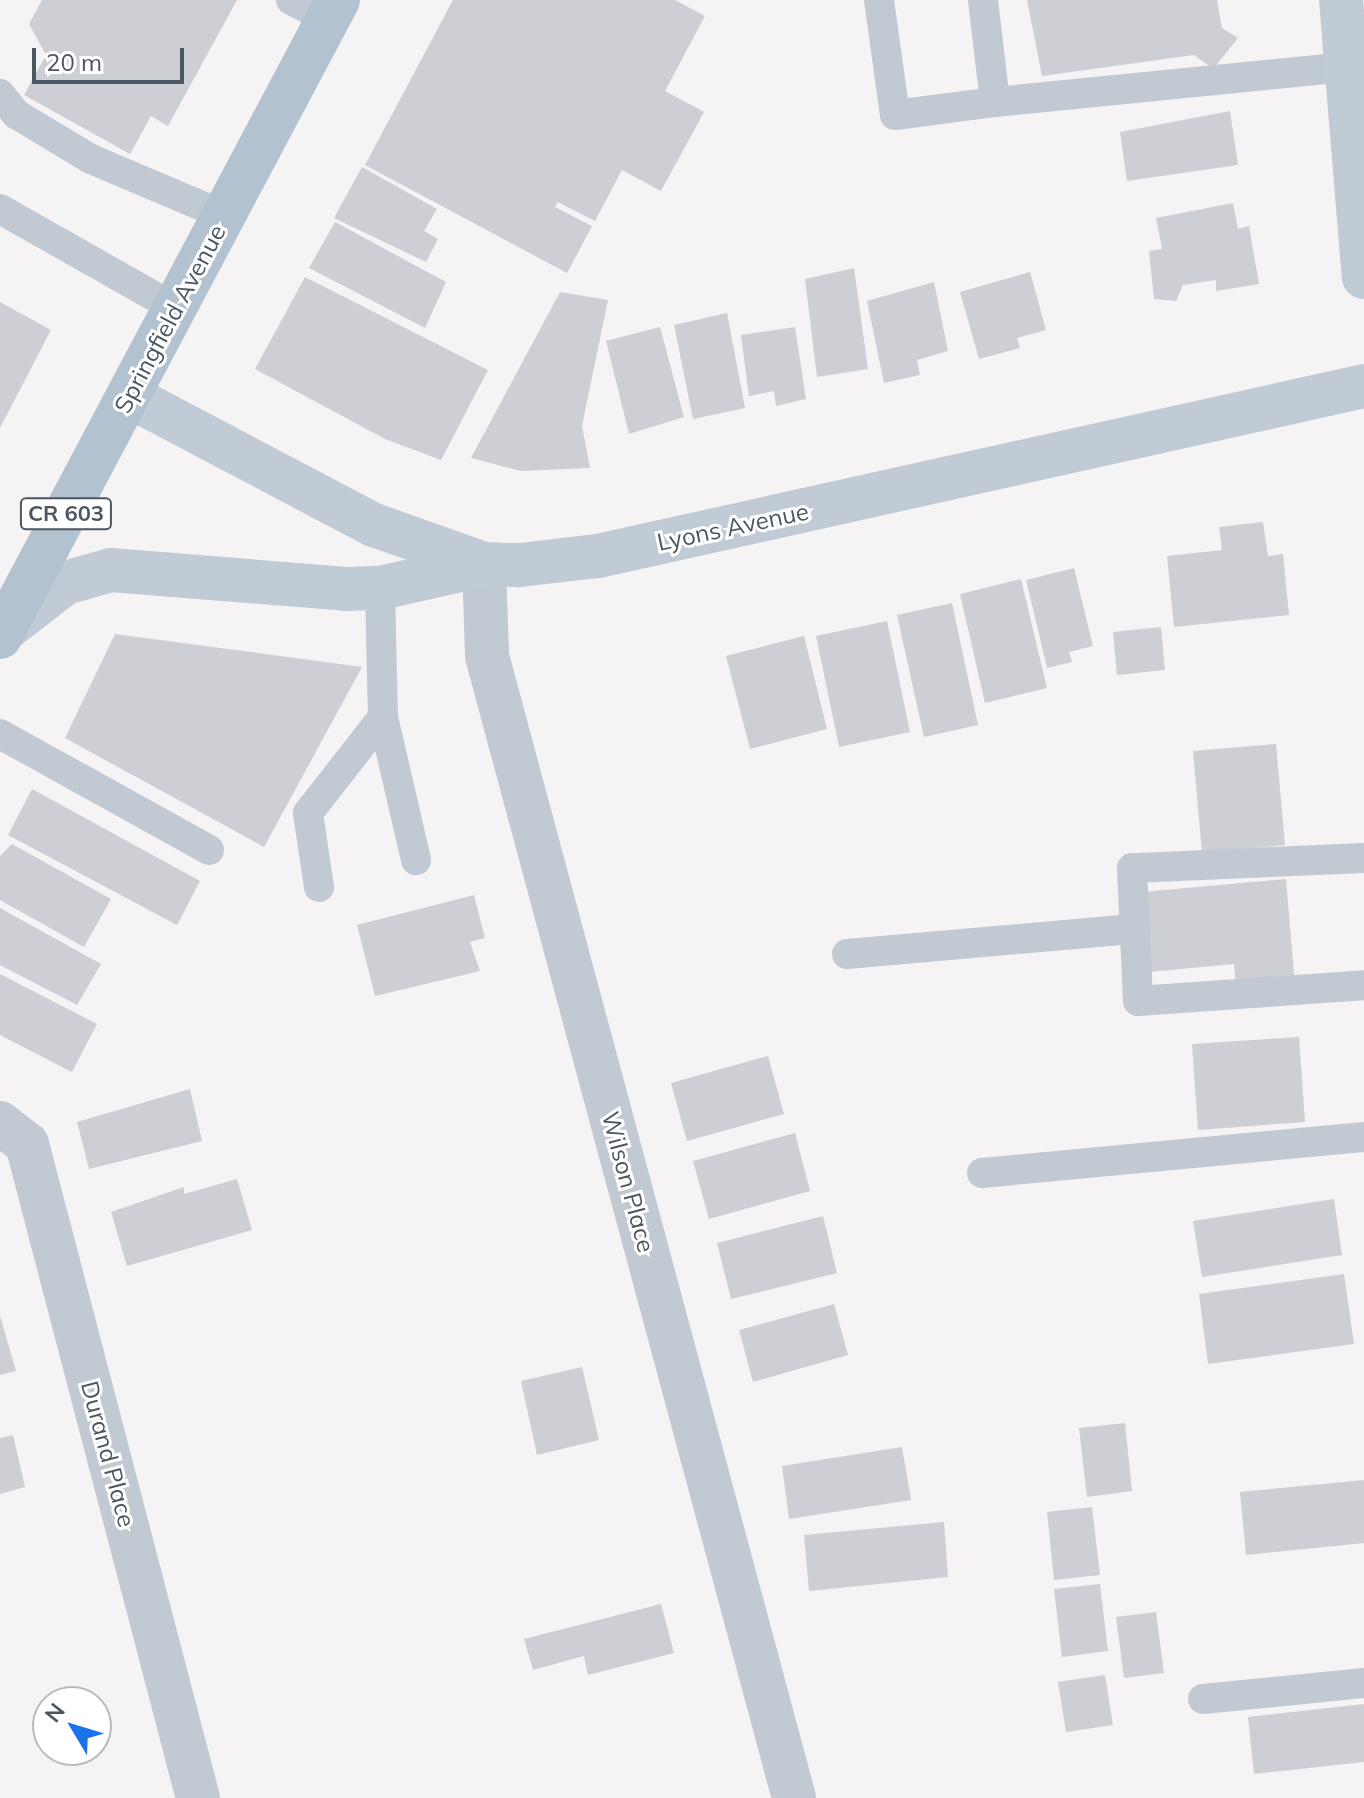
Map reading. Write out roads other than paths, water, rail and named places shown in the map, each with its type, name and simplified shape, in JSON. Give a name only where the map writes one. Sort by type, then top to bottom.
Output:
[{"type":"main road","points":[[1341,0],[1364,277]]},
{"type":"main road","name":"Springfield Avenue","points":[[1,634],[225,216],[319,6]]},
{"type":"main road","name":"Lyons Avenue","points":[[129,396],[374,525],[484,564],[598,556],[1364,386]]},
{"type":"main road","points":[[1,634],[65,583],[111,570],[380,588],[484,564]]},
{"type":"street","name":"Wilson Place","points":[[484,564],[487,656],[794,1798]]},
{"type":"street","name":"Durand Place","points":[[0,1123],[27,1144],[198,1798]]},
{"type":"lane","points":[[879,0],[895,115],[1347,67]]},
{"type":"lane","points":[[983,0],[995,102]]},
{"type":"lane","points":[[0,94],[16,114],[91,159],[225,216]]},
{"type":"lane","points":[[0,209],[175,308]]},
{"type":"lane","points":[[380,588],[383,717],[416,860]]},
{"type":"lane","points":[[319,887],[308,813],[383,717]]},
{"type":"lane","points":[[0,734],[209,850]]},
{"type":"lane","points":[[1364,858],[1132,868],[1138,1001],[1364,985]]},
{"type":"lane","points":[[847,954],[1135,929]]},
{"type":"lane","points":[[982,1173],[1364,1137]]},
{"type":"lane","points":[[1203,1699],[1364,1683]]}]
